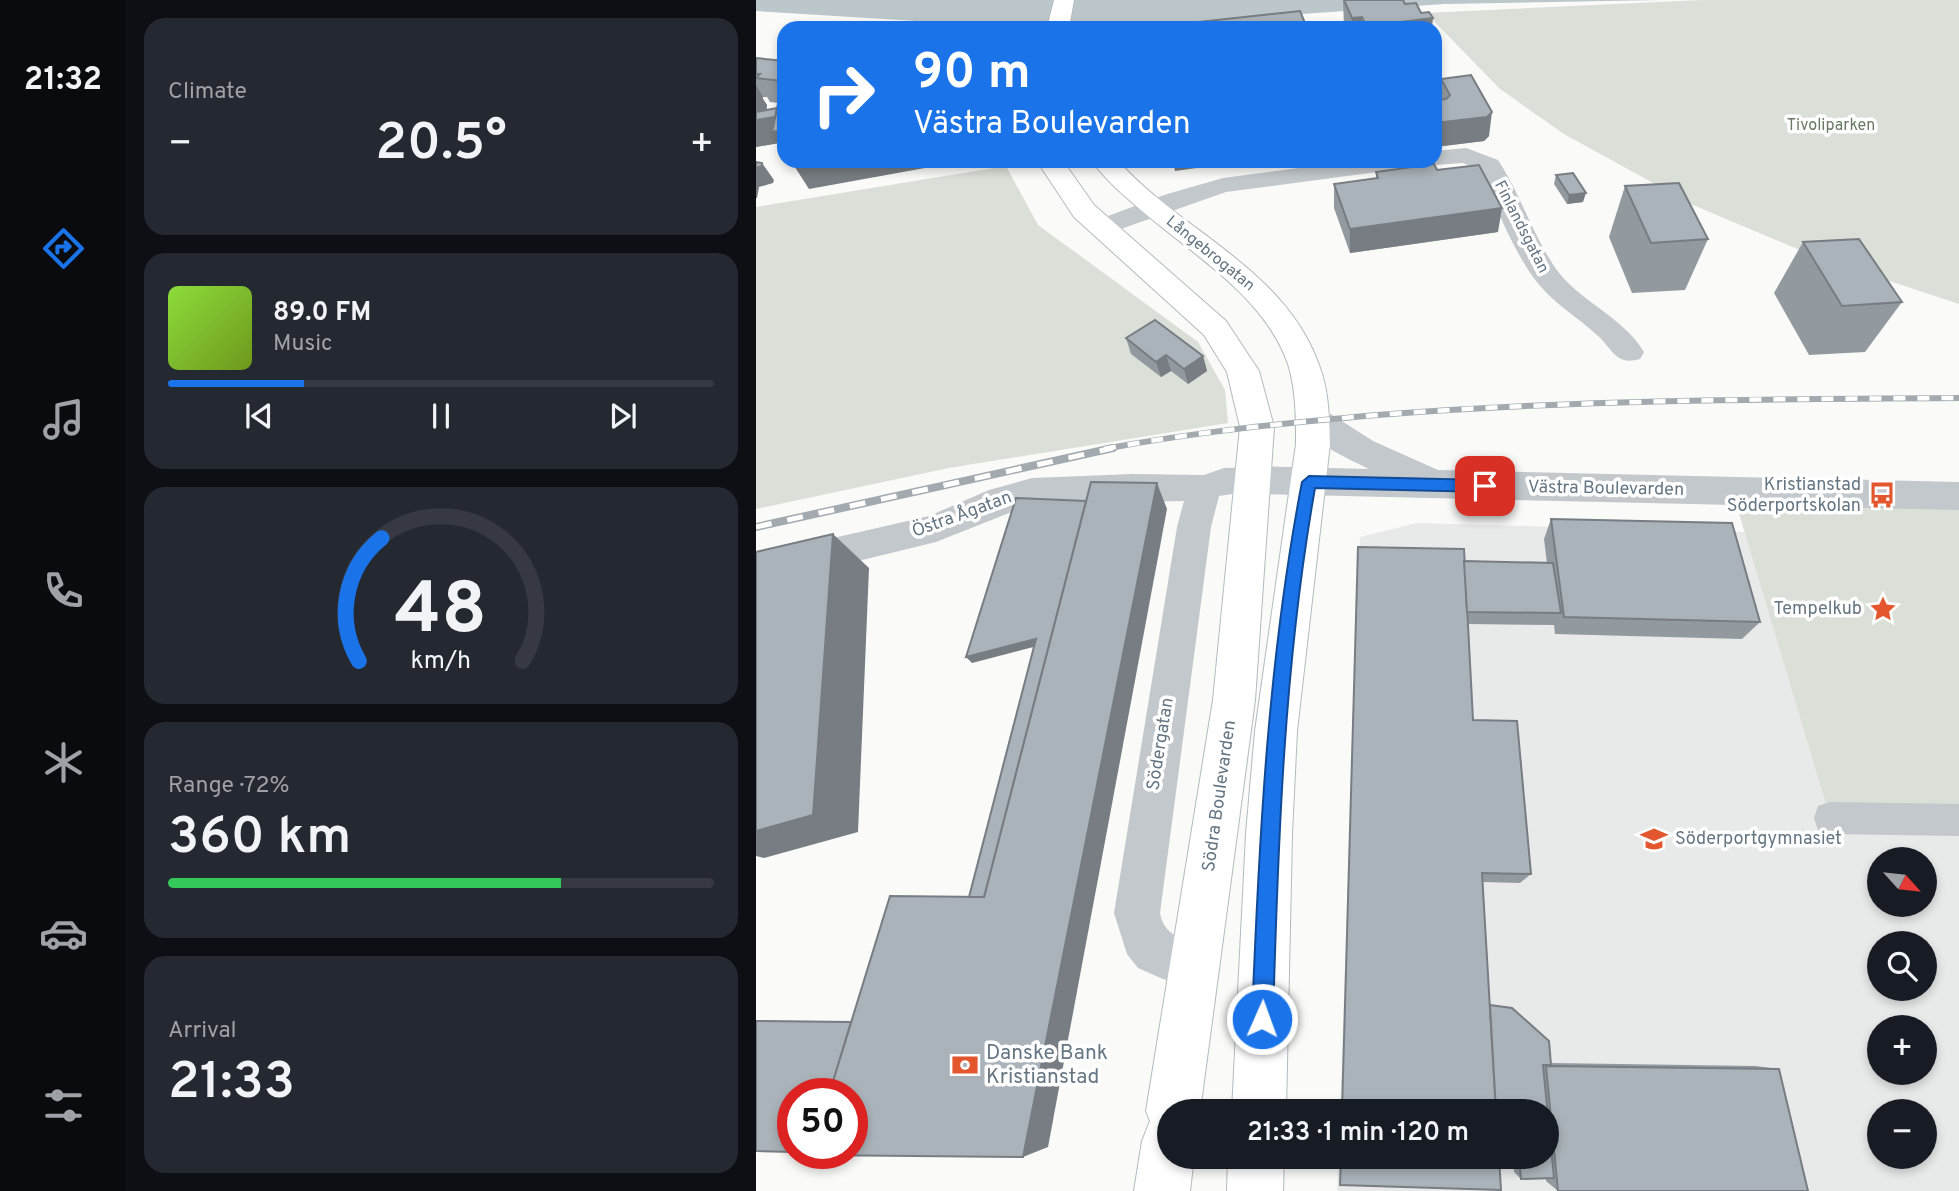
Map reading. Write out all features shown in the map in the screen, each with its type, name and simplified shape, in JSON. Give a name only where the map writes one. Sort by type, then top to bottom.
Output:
[{"type":"main road","points":[[1060,21],[1064,0]]},
{"type":"main road","points":[[1054,168],[1068,191],[1101,228],[1216,328],[1243,371],[1256,427],[1254,480]]},
{"type":"main road","name":"Långebrogatan","points":[[1112,168],[1154,208],[1232,267],[1260,294],[1282,322],[1300,351],[1309,384],[1314,420],[1309,482]]},
{"type":"main road","name":"Södra Boulevarden","points":[[1175,1099],[1234,700],[1254,480]]},
{"type":"main road","points":[[1259,1099],[1269,834],[1276,731],[1300,531],[1309,482]]},
{"type":"main road","points":[[1162,1191],[1165,1169]]},
{"type":"main road","points":[[1255,1191],[1256,1169]]},
{"type":"street","name":"Finlandsgatan","points":[[1442,157],[1466,155],[1489,164],[1542,270],[1552,284],[1607,326],[1629,352]]},
{"type":"street","points":[[1101,228],[1223,185],[1338,168]]},
{"type":"street","points":[[1314,420],[1362,450],[1440,485]]},
{"type":"street","name":"Västra Boulevarden","points":[[1254,480],[1959,496]]},
{"type":"street","name":"Östra Ågatan","points":[[756,570],[925,531],[1001,500],[1031,491],[1132,487],[1204,488],[1224,481],[1254,480]]},
{"type":"street","name":"Södergatan","points":[[1196,965],[1154,953],[1139,930],[1137,913],[1192,540],[1204,488]]},
{"type":"street","points":[[1830,818],[1959,820]]},
{"type":"shaded area","points":[[756,0],[1661,0],[1444,4],[1205,21],[916,21],[756,11]]},
{"type":"shaded area","name":"Söderportgymnasiet","points":[[1417,523],[1745,532],[1830,818],[1959,820],[1959,1191],[1337,1191],[1338,1169],[1559,1169],[1559,1099],[1340,1099],[1360,537]]},
{"type":"green space","name":"Tivoliparken","points":[[1701,0],[1959,0],[1959,304],[1814,256],[1693,205],[1564,134],[1500,89],[1442,29],[1442,21],[1434,21],[1426,13]]},
{"type":"green space","points":[[1007,168],[1038,225],[1198,342],[1225,390],[1228,423],[949,468],[756,509],[756,207]]},
{"type":"green space","points":[[1733,493],[1959,496],[1959,820],[1830,818]]},
{"type":"building","points":[[1344,0],[1403,0],[1405,4],[1416,3],[1421,13],[1429,12],[1433,18],[1364,21],[1362,17],[1352,18]]},
{"type":"building","points":[[1300,11],[1304,21],[1208,21]]},
{"type":"building","points":[[756,58],[777,60],[777,80],[756,78],[760,74],[756,74]]},
{"type":"building","points":[[1471,75],[1492,112],[1487,117],[1442,122],[1442,99],[1450,95],[1442,79]]},
{"type":"building","points":[[777,108],[777,131],[772,132]]},
{"type":"building","points":[[777,108],[775,117],[756,120],[756,112]]},
{"type":"building","points":[[1479,165],[1502,208],[1350,229],[1334,184],[1378,178],[1376,172],[1405,168],[1437,170]]},
{"type":"building","points":[[1573,173],[1586,193],[1569,195],[1556,175]]},
{"type":"building","points":[[1679,183],[1708,239],[1651,243],[1625,186]]},
{"type":"building","points":[[1859,239],[1902,302],[1842,306],[1803,242]]},
{"type":"building","points":[[1155,320],[1203,356],[1184,369],[1166,355],[1156,362],[1126,338]]},
{"type":"building","points":[[1091,482],[1157,483],[1023,1157],[868,1156],[868,1078],[834,1078],[890,896],[984,897]]},
{"type":"building","points":[[1016,498],[1086,501],[984,897],[969,897],[1036,639],[966,657]]},
{"type":"building","points":[[1551,519],[1732,523],[1760,622],[1564,617]]},
{"type":"building","points":[[833,534],[813,815],[756,831],[756,552]]},
{"type":"building","points":[[1358,547],[1464,549],[1473,720],[1517,721],[1531,874],[1482,873],[1495,1099],[1342,1099]]},
{"type":"building","points":[[1464,561],[1553,563],[1561,613],[1467,612]]},
{"type":"building","points":[[1490,1005],[1512,1008],[1549,1041],[1551,1065],[1543,1065],[1546,1099],[1495,1099]]},
{"type":"building","points":[[756,1021],[851,1022],[834,1078],[777,1078],[777,1152],[756,1151]]},
{"type":"building","points":[[1546,1066],[1779,1069],[1808,1191],[1558,1191],[1556,1169],[1559,1169],[1559,1099],[1549,1099]]},
{"type":"building","points":[[1341,1169],[1500,1169],[1501,1190],[1340,1185]]},
{"type":"building","points":[[1520,1169],[1553,1169],[1554,1178],[1521,1179]]},
{"type":"railway","points":[[1104,449],[1308,421],[1449,410],[1668,401],[1959,398]]},
{"type":"railway","points":[[756,527],[1113,448]]},
{"type":"place","name":"Kristianstad Söderportskolan","points":[[1882,495]]},
{"type":"place","name":"Tempelkub","points":[[1883,609]]},
{"type":"place","name":"Söderportgymnasiet","points":[[1654,839]]},
{"type":"place","name":"Danske Bank Kristianstad","points":[[965,1065]]},
{"type":"route","points":[[1262,1019],[1276,731],[1300,531],[1309,482],[1485,486]]}]
